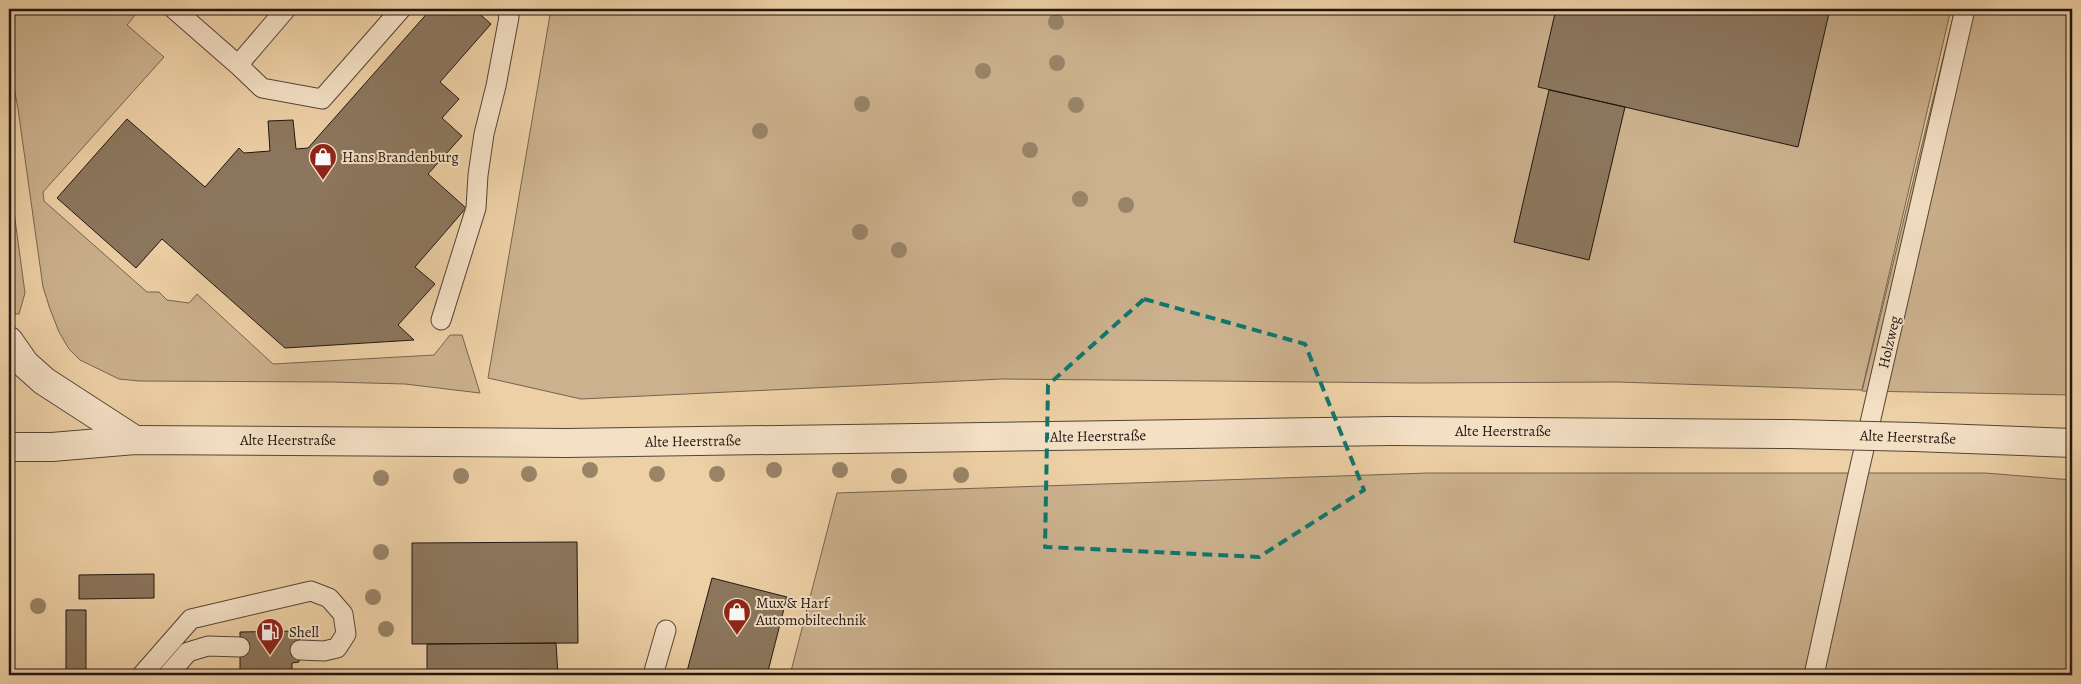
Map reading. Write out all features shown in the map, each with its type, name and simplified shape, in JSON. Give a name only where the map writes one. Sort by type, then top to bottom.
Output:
[{"type":"street","points":[[9,341],[25,364],[44,381],[135,440]]},
{"type":"street","name":"Alte Heerstraße","points":[[9,448],[52,447],[135,440],[566,443],[1391,431],[1790,434],[2068,444]]},
{"type":"lane","points":[[174,9],[238,64],[262,88],[322,99],[401,9]]},
{"type":"lane","points":[[238,64],[286,9]]},
{"type":"lane","points":[[441,320],[476,208],[478,175],[484,134],[509,17],[507,9]]},
{"type":"lane","name":"Holzweg","points":[[1814,675],[1965,9]]},
{"type":"lane","points":[[142,675],[191,619],[311,591],[329,598],[343,614],[346,634],[337,648],[324,651],[300,650]]},
{"type":"lane","points":[[653,675],[666,630]]},
{"type":"lane","points":[[168,675],[188,652],[208,646],[240,648]]},
{"type":"highlighted area","points":[[1144,299],[1305,344],[1364,490],[1259,557],[1045,547],[1048,385]]},
{"type":"shaded area","points":[[18,9],[140,9],[127,25],[164,57],[43,192],[44,201],[147,292],[159,292],[167,300],[189,303],[197,294],[273,364],[434,355],[450,335],[462,335],[480,393],[405,384],[139,381],[119,379],[80,360],[69,349],[59,332],[43,287],[18,109],[9,62],[9,12]]},
{"type":"shaded area","points":[[551,9],[1951,9],[1862,390],[1618,382],[1416,383],[1002,379],[581,399],[488,378]]},
{"type":"shaded area","points":[[1955,9],[2072,9],[2072,395],[1862,391]]},
{"type":"shaded area","points":[[9,175],[25,293],[19,314],[15,314],[9,267]]},
{"type":"shaded area","points":[[1428,473],[1985,473],[2072,480],[2072,675],[790,675],[837,493]]},
{"type":"building","name":"Hans Brandenburg","points":[[431,9],[474,9],[491,24],[440,82],[459,99],[442,118],[462,136],[428,174],[466,208],[415,267],[435,284],[398,325],[414,340],[285,348],[162,239],[136,268],[57,198],[127,119],[205,187],[239,148],[244,153],[270,151],[268,121],[293,120],[296,149],[308,148]]},
{"type":"building","points":[[1556,9],[1830,9],[1798,147],[1538,87]]},
{"type":"building","points":[[1549,90],[1625,107],[1589,260],[1514,242]]},
{"type":"building","points":[[577,542],[578,643],[412,644],[412,543]]},
{"type":"building","points":[[154,574],[154,598],[79,599],[79,575]]},
{"type":"building","name":"Mux & Harf Automobiltechnik","points":[[712,578],[787,597],[767,675],[686,675]]},
{"type":"building","points":[[66,610],[86,610],[86,672],[66,672]]},
{"type":"building","name":"Shell","points":[[300,631],[299,662],[292,663],[292,675],[240,675],[240,632]]},
{"type":"building","points":[[556,643],[558,675],[427,675],[427,644]]},
{"type":"place","name":"Hans Brandenburg","points":[[323,181]]},
{"type":"place","name":"Mux & Harf Automobiltechnik","points":[[737,636]]},
{"type":"place","name":"Shell","points":[[270,656]]}]
